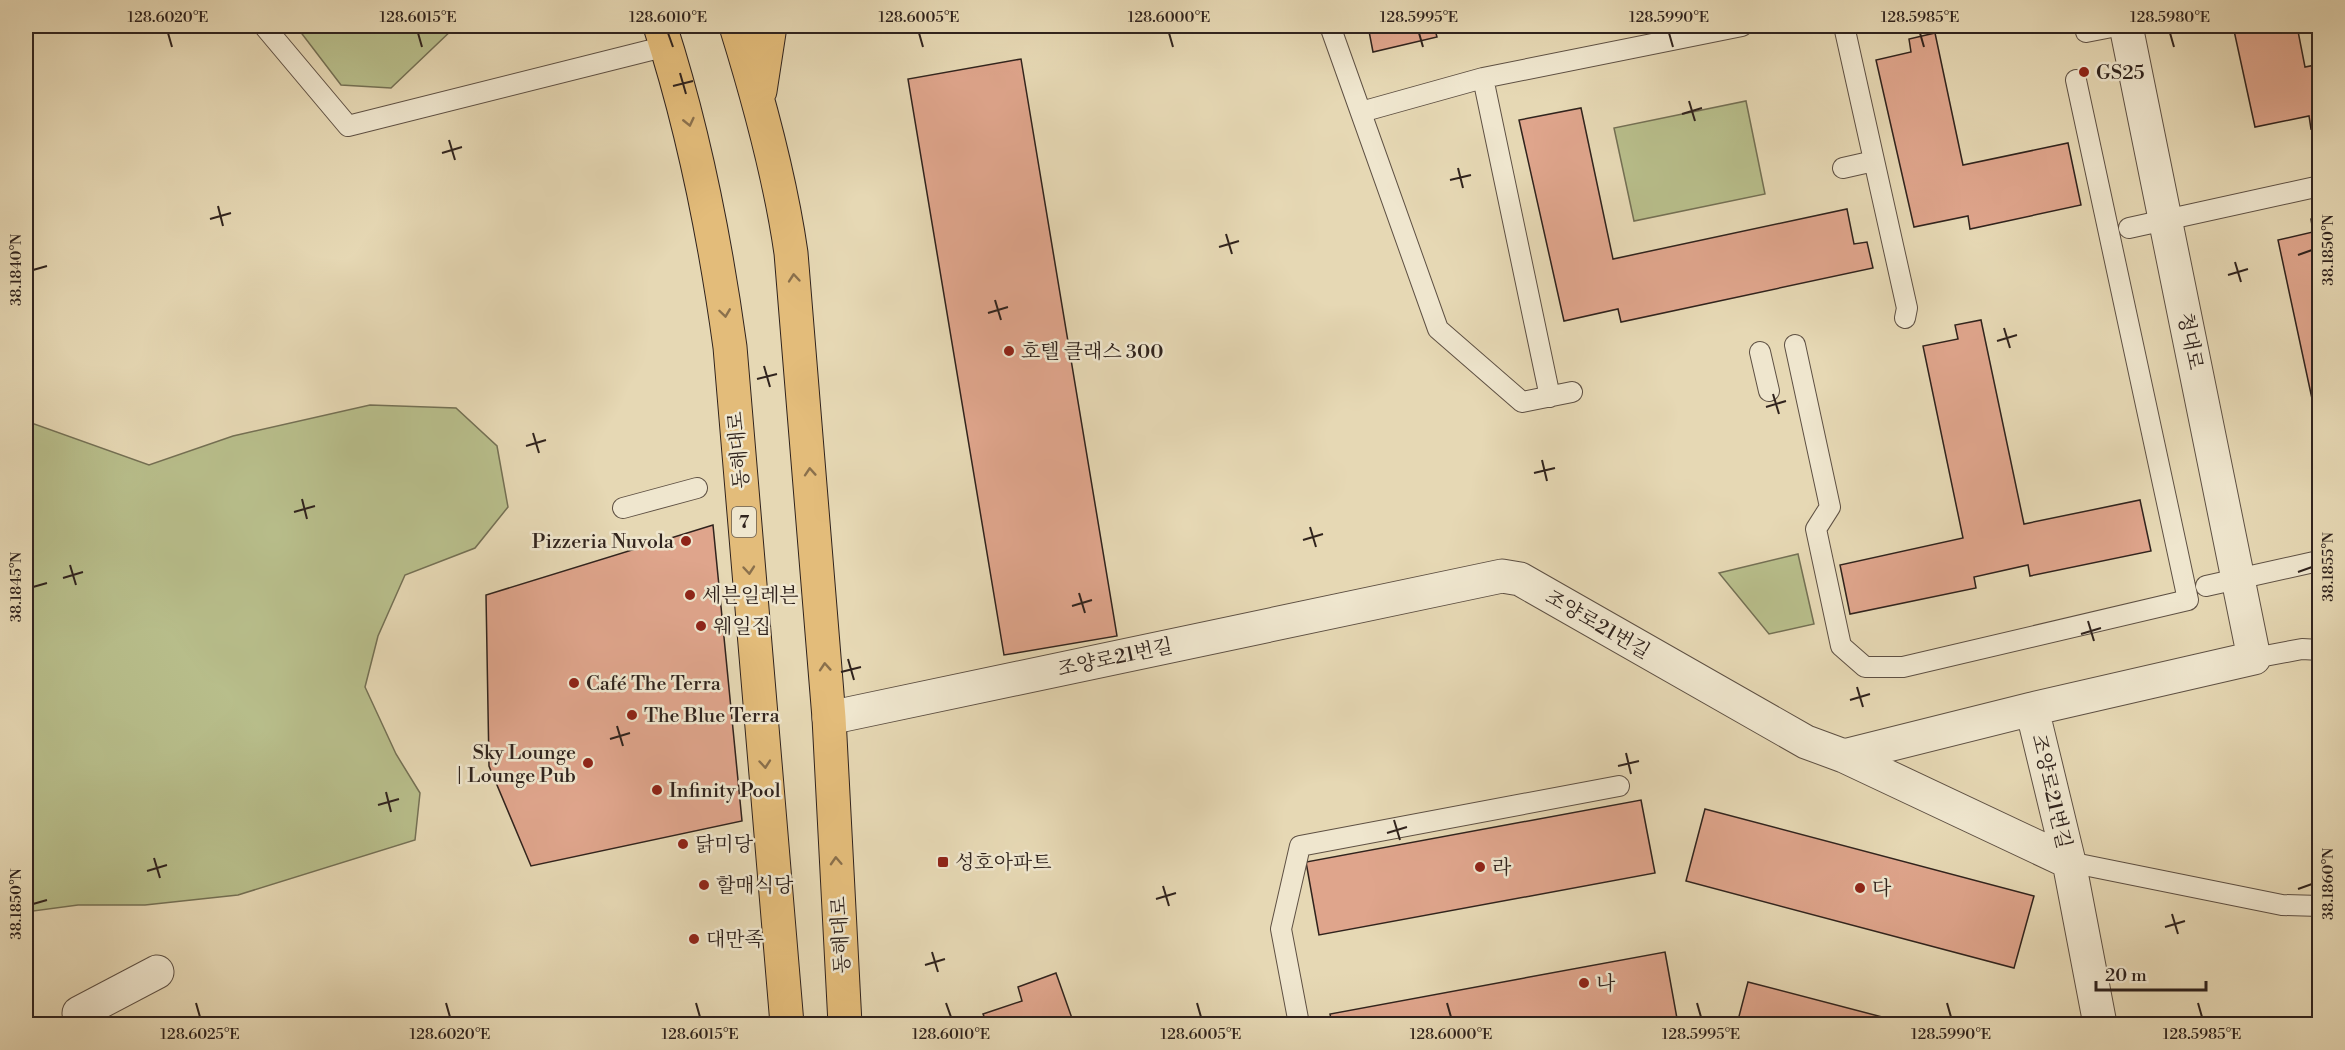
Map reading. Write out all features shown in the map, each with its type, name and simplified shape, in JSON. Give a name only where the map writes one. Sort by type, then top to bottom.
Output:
[{"type":"main road","name":"동해대로","points":[[736,26],[759,99],[780,188],[791,254],[829,718],[845,1024]]},
{"type":"main road","points":[[759,99],[770,26]]},
{"type":"main road","name":"동해대로","points":[[663,36],[688,116],[718,264],[730,347],[787,1024]]},
{"type":"street","name":"청대로","points":[[2126,26],[2254,658]]},
{"type":"street","name":"조양로21번길","points":[[829,718],[1502,576],[1520,579],[1806,742],[1844,756],[2032,709],[2069,862],[2100,1024]]},
{"type":"street","points":[[2032,709],[2254,658]]},
{"type":"street","points":[[1844,756],[2069,862]]},
{"type":"street","points":[[81,1024],[79,1013],[157,972]]},
{"type":"lane","points":[[264,26],[348,126],[663,36]]},
{"type":"lane","points":[[1330,26],[1438,329],[1522,402],[1572,392]]},
{"type":"lane","points":[[1361,112],[1483,78],[1742,26]]},
{"type":"lane","points":[[1844,26],[1907,308],[1905,318]]},
{"type":"lane","points":[[2086,33],[2117,26]]},
{"type":"lane","points":[[1483,78],[1550,398]]},
{"type":"lane","points":[[1795,345],[1830,507],[1816,529],[1838,634],[1841,646],[1865,667],[1903,667],[2188,600],[2076,80]]},
{"type":"lane","points":[[1843,168],[1874,161]]},
{"type":"lane","points":[[2129,228],[2241,201],[2319,186]]},
{"type":"lane","points":[[1760,352],[1769,391]]},
{"type":"lane","points":[[623,508],[698,488]]},
{"type":"lane","points":[[2206,586],[2314,562]]},
{"type":"lane","points":[[2254,658],[2302,649],[2319,651]]},
{"type":"lane","points":[[1299,1024],[1281,928],[1300,846],[1619,786]]},
{"type":"lane","points":[[2069,862],[2282,905],[2319,906]]},
{"type":"green space","points":[[296,26],[456,26],[391,88],[341,85]]},
{"type":"green space","points":[[1746,101],[1765,194],[1634,221],[1614,128]]},
{"type":"green space","points":[[370,405],[456,408],[497,446],[508,507],[475,548],[405,575],[378,636],[365,687],[396,754],[420,793],[415,840],[238,895],[145,905],[78,905],[26,912],[26,421],[149,465],[233,436]]},
{"type":"green space","points":[[1798,554],[1814,624],[1769,634],[1719,573]]},
{"type":"building","points":[[1368,26],[1434,26],[1437,37],[1373,52]]},
{"type":"building","points":[[2233,26],[2297,26],[2305,67],[2320,64],[2320,127],[2311,129],[2309,116],[2255,127]]},
{"type":"building","points":[[1935,33],[1963,165],[2068,143],[2081,205],[1970,229],[1968,216],[1914,227],[1876,60],[1911,52],[1909,39]]},
{"type":"building","points":[[1021,59],[1117,636],[1004,655],[908,79]]},
{"type":"building","points":[[1581,108],[1613,259],[1847,209],[1854,244],[1867,242],[1873,268],[1621,322],[1618,309],[1564,321],[1519,120]]},
{"type":"building","points":[[2320,217],[2320,436],[2278,240],[2313,232],[2311,219]]},
{"type":"building","points":[[1981,320],[2024,524],[2140,500],[2151,551],[2030,576],[2028,565],[1974,577],[1976,588],[1850,614],[1840,565],[1963,538],[1923,346],[1958,339],[1955,325]]},
{"type":"building","name":"The Blue Terra","points":[[713,525],[742,821],[531,866],[489,766],[486,595]]},
{"type":"building","name":"라","points":[[1641,800],[1655,873],[1319,935],[1306,862]]},
{"type":"building","name":"다","points":[[1705,809],[2034,896],[2014,968],[1686,881]]},
{"type":"building","name":"나","points":[[1665,952],[1678,1024],[1332,1024],[1330,1014]]},
{"type":"building","points":[[1056,973],[1074,1024],[987,1024],[983,1014],[1022,1001],[1018,987]]},
{"type":"building","points":[[1748,982],[1909,1024],[1737,1024]]},
{"type":"place","name":"GS25","points":[[2084,72]]},
{"type":"place","name":"호텔 클래스 300","points":[[1009,351]]},
{"type":"place","name":"Pizzeria Nuvola","points":[[686,541]]},
{"type":"place","name":"세븐일레븐","points":[[690,595]]},
{"type":"place","name":"웨일집","points":[[701,626]]},
{"type":"place","name":"Café The Terra","points":[[574,683]]},
{"type":"place","name":"The Blue Terra","points":[[632,715]]},
{"type":"place","name":"Sky Lounge | Lounge Pub","points":[[588,763]]},
{"type":"place","name":"Infinity Pool","points":[[657,790]]},
{"type":"place","name":"닭미당","points":[[683,844]]},
{"type":"place","name":"성호아파트","points":[[943,862]]},
{"type":"place","name":"라","points":[[1480,867]]},
{"type":"place","name":"할매식당","points":[[704,885]]},
{"type":"place","name":"다","points":[[1860,888]]},
{"type":"place","name":"대만족","points":[[694,939]]},
{"type":"place","name":"나","points":[[1584,983]]}]
